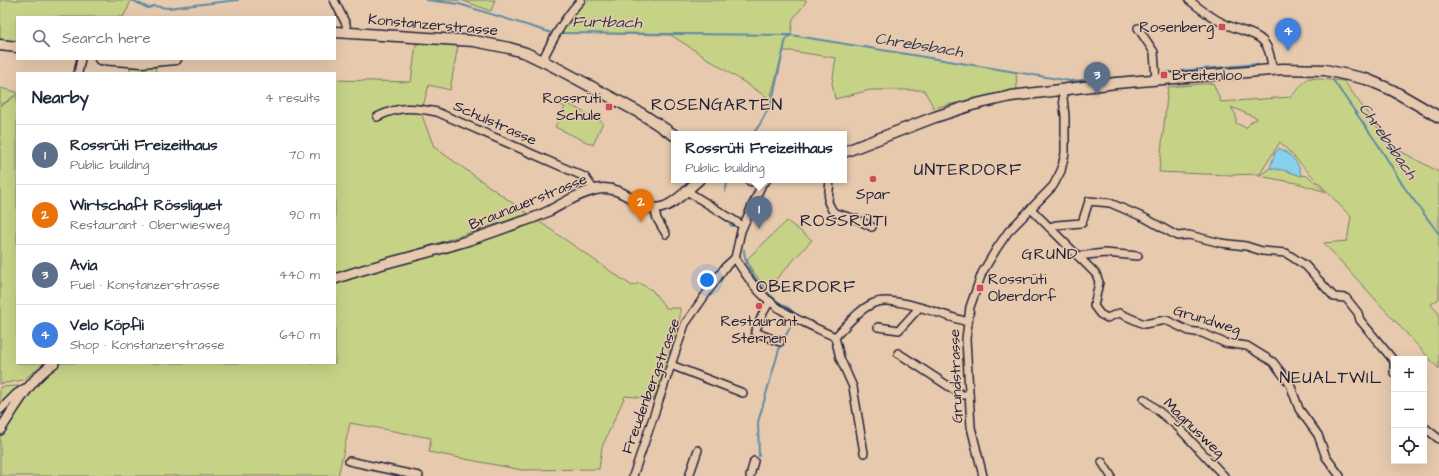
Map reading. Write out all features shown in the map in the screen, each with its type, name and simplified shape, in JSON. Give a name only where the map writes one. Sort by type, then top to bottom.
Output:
[{"type":"main road","name":"Konstanzerstrasse","points":[[336,32],[457,40],[493,44],[518,50],[542,61],[642,114],[671,133]]},
{"type":"main road","points":[[0,45],[16,47]]},
{"type":"main road","points":[[114,60],[142,62],[165,60]]},
{"type":"main road","points":[[847,151],[958,109],[1011,96],[1062,89],[1294,68],[1320,69],[1357,76],[1392,90],[1439,117]]},
{"type":"street","points":[[334,0],[346,24],[347,32]]},
{"type":"street","points":[[542,61],[558,29],[581,0]]},
{"type":"street","points":[[1189,0],[1217,20],[1260,38],[1267,46],[1272,70]]},
{"type":"street","points":[[1138,28],[1154,52],[1156,80]]},
{"type":"street","points":[[78,72],[81,60]]},
{"type":"street","name":"Grundstrasse","points":[[983,476],[971,428],[966,339],[970,307],[982,273],[997,248],[1008,232],[1053,186],[1061,171],[1065,153],[1065,116],[1062,89]]},
{"type":"street","name":"Schulstrasse","points":[[377,116],[394,109],[403,108],[437,112],[585,177],[594,190]]},
{"type":"street","points":[[666,234],[656,219],[654,208],[661,208],[668,205],[695,183]]},
{"type":"street","points":[[762,183],[739,236],[735,258],[748,277],[770,302],[792,317],[834,337],[840,358],[853,387],[864,453]]},
{"type":"street","points":[[830,183],[828,202],[832,210],[835,213],[856,219],[872,227]]},
{"type":"street","name":"Braunauerstrasse","points":[[336,279],[359,270],[460,243],[538,216],[569,200],[594,190],[606,188],[618,190],[644,206],[654,208]]},
{"type":"street","points":[[687,190],[743,226]]},
{"type":"street","points":[[1049,227],[1056,225],[1082,224],[1089,201],[1110,203],[1145,218],[1177,236],[1194,236],[1221,243],[1246,246],[1262,251],[1286,253],[1306,266],[1334,297],[1346,298],[1358,312],[1360,320],[1391,357]]},
{"type":"street","name":"Grundweg","points":[[1031,209],[1094,271],[1099,282],[1094,306],[1100,314],[1107,318],[1119,313],[1144,324],[1166,320],[1225,343],[1247,346],[1274,362],[1290,384],[1299,410],[1318,435],[1326,457],[1340,476]]},
{"type":"street","points":[[1078,256],[1105,252],[1138,256]]},
{"type":"street","name":"Freudenbergstrasse","points":[[632,476],[672,365],[682,331],[688,318],[725,267],[735,258]]},
{"type":"street","points":[[834,337],[862,311],[878,302],[894,301],[968,322]]},
{"type":"street","points":[[770,302],[763,313],[755,332],[780,342]]},
{"type":"street","points":[[878,327],[899,330],[919,308]]},
{"type":"street","points":[[898,353],[962,395],[969,395]]},
{"type":"street","points":[[0,430],[28,389],[40,374],[53,364]]},
{"type":"street","points":[[672,365],[743,393]]},
{"type":"street","points":[[0,410],[21,390],[25,388],[28,389]]},
{"type":"street","name":"Magnusweg","points":[[1144,399],[1179,428],[1224,476]]},
{"type":"street","points":[[1425,428],[1439,439]]},
{"type":"street","points":[[689,476],[698,450]]},
{"type":"street","points":[[750,476],[754,461]]},
{"type":"street","points":[[349,462],[419,476]]},
{"type":"street","points":[[1102,462],[1112,476]]},
{"type":"green space","points":[[0,0],[131,0],[124,16],[16,16],[16,42],[0,40]]},
{"type":"green space","points":[[461,0],[495,0],[491,11]]},
{"type":"green space","points":[[587,0],[806,0],[793,19],[791,35],[1016,72],[1017,89],[934,108],[924,90],[870,90],[835,99],[832,83],[836,58],[783,51],[770,99],[671,35],[560,33],[571,16]]},
{"type":"green space","points":[[416,44],[458,45],[450,90],[429,85],[421,113],[434,147],[528,214],[336,276],[336,80],[411,82]]},
{"type":"green space","points":[[130,65],[155,67],[156,72],[130,72]]},
{"type":"green space","points":[[1308,78],[1344,81],[1391,146],[1439,172],[1439,299],[1431,304],[1439,314],[1439,369],[1324,243],[1347,241],[1351,217],[1280,142],[1260,174],[1229,175],[1159,172],[1168,87],[1213,83],[1221,102],[1291,97]],"holes":[[[1231,107],[1257,118],[1246,128],[1236,123],[1236,115]]]},
{"type":"green space","points":[[0,88],[16,92],[16,95],[0,106]]},
{"type":"green space","points":[[16,95],[16,364],[44,364],[23,380],[0,384],[0,107]]},
{"type":"green space","points":[[558,99],[603,122],[593,145],[555,127],[565,107],[556,103]]},
{"type":"green space","points":[[1270,168],[1308,176],[1326,192],[1297,183],[1259,176]]},
{"type":"green space","points":[[534,218],[632,286],[639,283],[652,290],[666,308],[680,308],[680,317],[655,399],[625,396],[602,447],[599,469],[522,470],[429,452],[431,438],[350,423],[338,476],[0,476],[0,436],[39,380],[58,364],[336,364],[336,282]]},
{"type":"green space","points":[[787,221],[812,240],[767,289],[753,271],[747,259]]},
{"type":"green space","points":[[0,387],[19,387],[0,407]]},
{"type":"water","points":[[1279,148],[1294,160],[1301,172],[1301,176],[1287,171],[1270,168],[1275,153]]},
{"type":"waterway","name":"Furtbach","points":[[132,0],[148,8],[154,6],[168,8],[238,0]]},
{"type":"waterway","name":"Chrebsbach","points":[[426,0],[459,4],[552,33],[791,35],[1070,81],[1150,75]]},
{"type":"waterway","name":"Chrebsbach","points":[[755,131],[772,101],[785,43],[787,37],[790,36]]},
{"type":"waterway","name":"Chrebsbach","points":[[1180,71],[1257,64]]},
{"type":"waterway","name":"Chrebsbach","points":[[1162,73],[1171,72]]},
{"type":"waterway","name":"Chrebsbach","points":[[1333,80],[1379,146],[1404,187],[1439,234]]},
{"type":"waterway","name":"Chrebsbach","points":[[725,192],[727,183]]},
{"type":"waterway","name":"Chrebsbach","points":[[723,217],[732,226]]},
{"type":"waterway","name":"Chrebsbach","points":[[744,250],[747,264],[760,285],[779,302],[789,308],[794,314]]},
{"type":"waterway","name":"Chrebsbach","points":[[759,456],[758,422],[780,346],[792,324]]},
{"type":"place","name":"Rosenberg","points":[[1222,27]]},
{"type":"place","name":"Velo Köpfli","points":[[1288,51]]},
{"type":"place","name":"Breitenloo","points":[[1164,75]]},
{"type":"place","name":"Avia","points":[[1097,95]]},
{"type":"place","name":"Rossrüti Schule","points":[[609,107]]},
{"type":"place","name":"Spar","points":[[873,179]]},
{"type":"place","name":"Wirtschaft Rössliguet","points":[[641,222]]},
{"type":"place","name":"Rossrüti Freizeithaus","points":[[759,229]]},
{"type":"place","name":"Rossrüti Oberdorf","points":[[980,288]]},
{"type":"place","name":"Restaurant Sternen","points":[[759,306]]},
{"type":"district","name":"ROSENGARTEN","points":[[717,105]]},
{"type":"district","name":"UNTERDORF","points":[[968,170]]},
{"type":"district","name":"ROSSRÜTI","points":[[844,221]]},
{"type":"district","name":"GRUND","points":[[1050,254]]},
{"type":"district","name":"OBERDORF","points":[[806,287]]},
{"type":"district","name":"NEUALTWIL","points":[[1331,378]]}]
